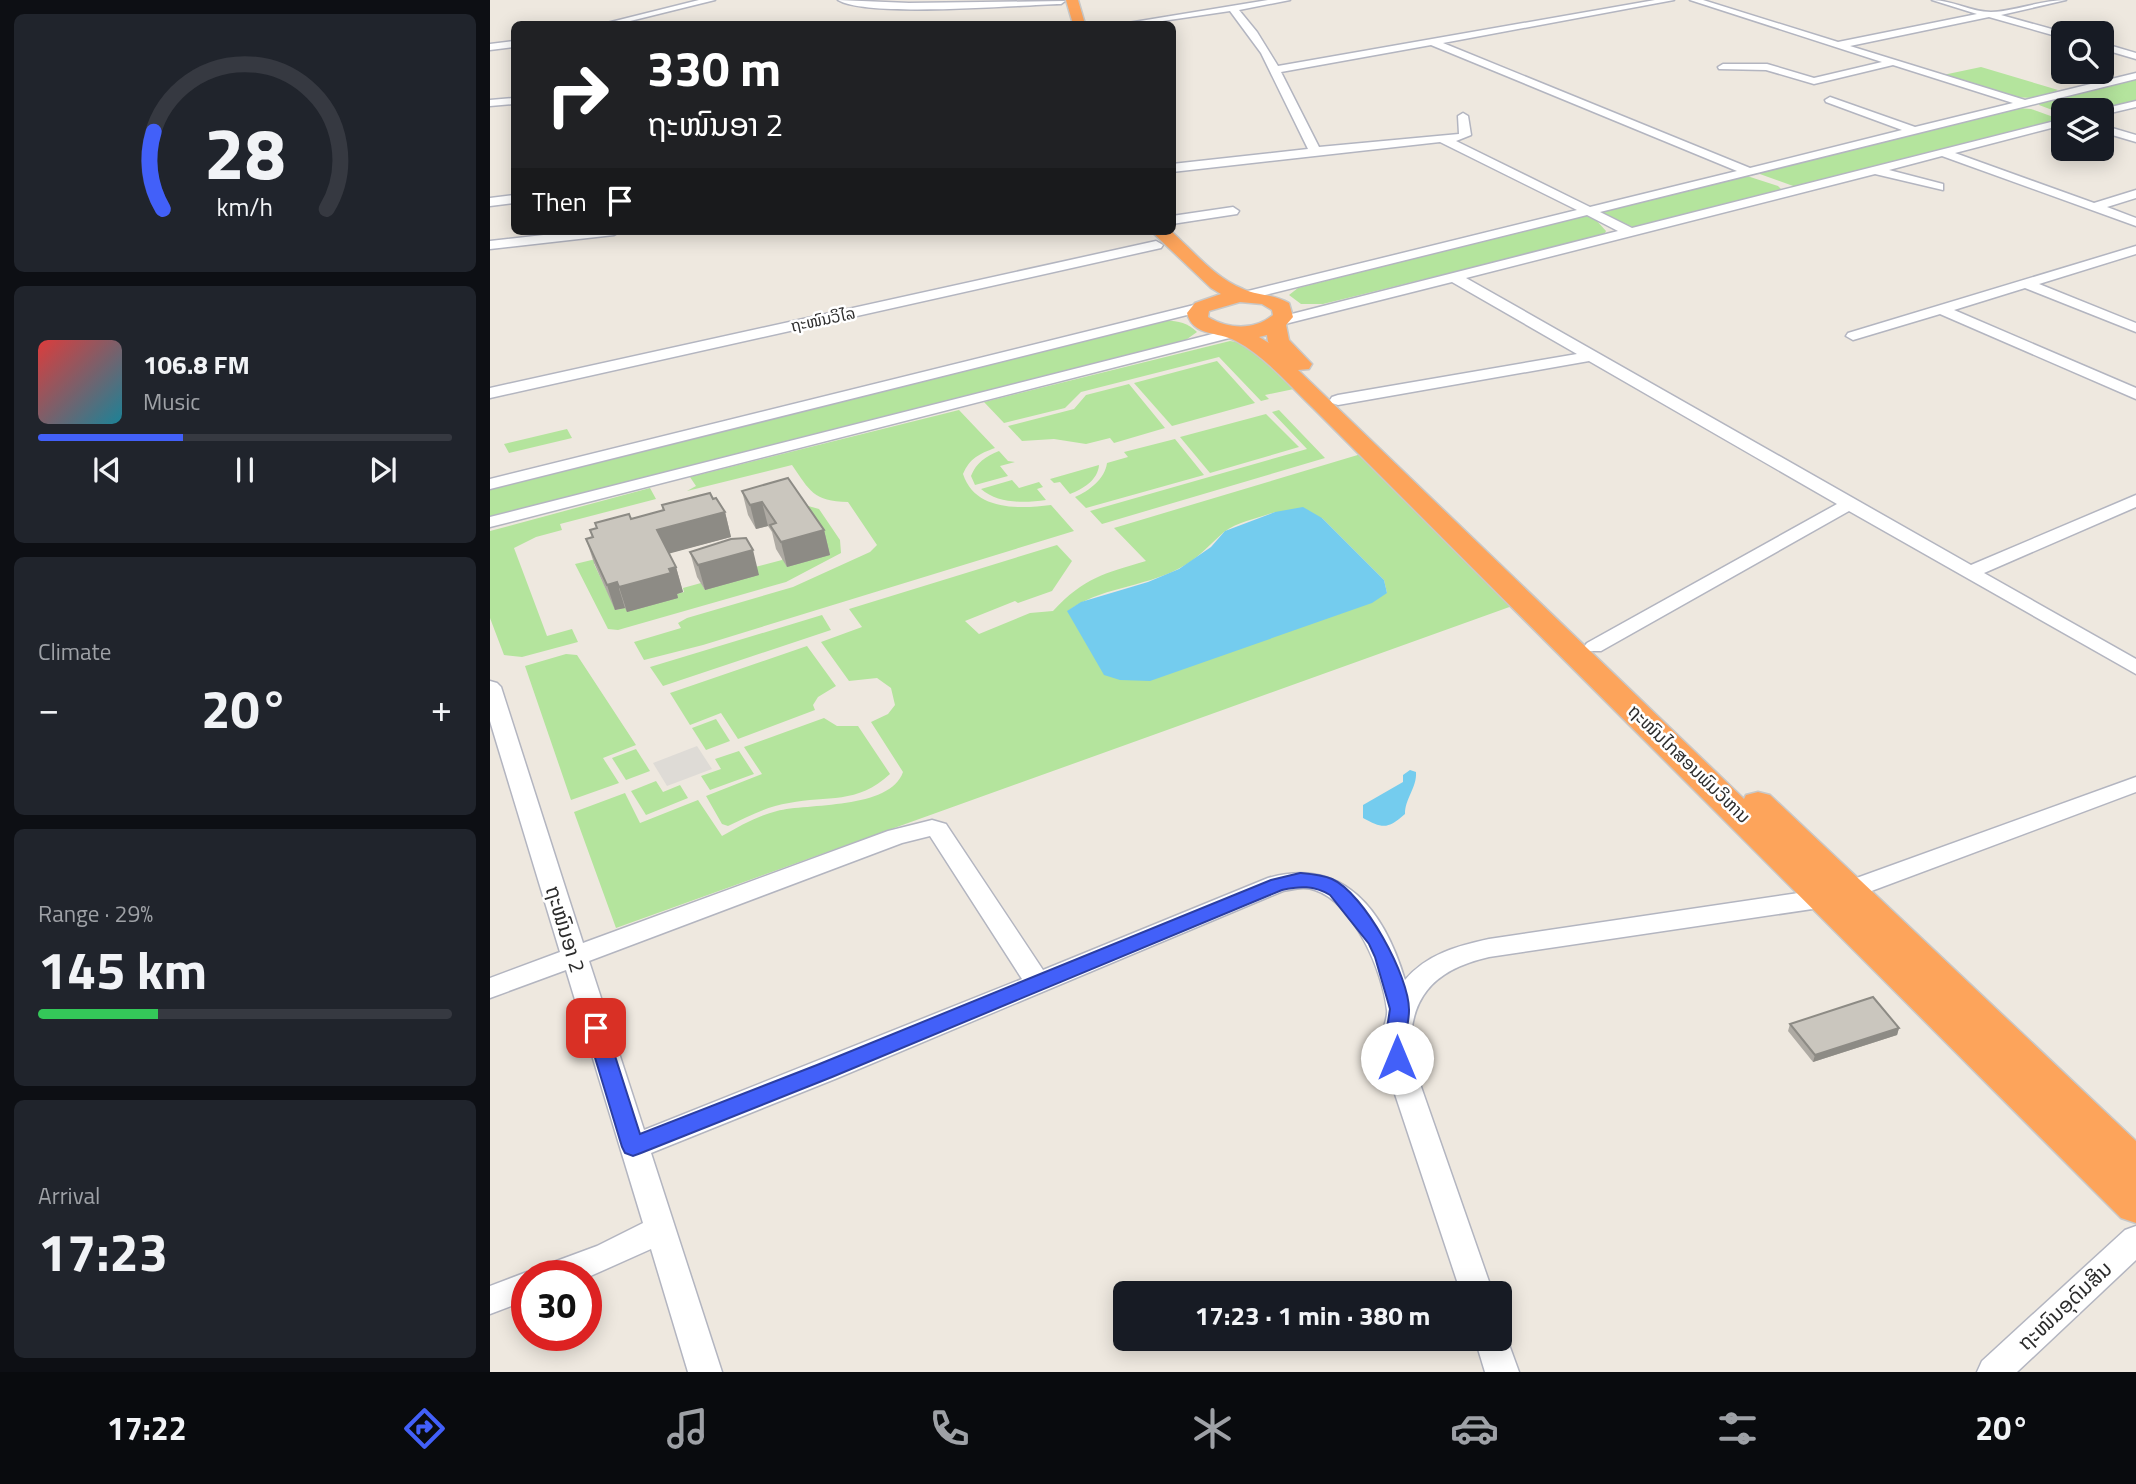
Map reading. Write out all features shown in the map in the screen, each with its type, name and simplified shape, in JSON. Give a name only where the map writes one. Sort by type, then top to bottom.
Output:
[{"type":"highway","points":[[1061,0],[1067,21]]},
{"type":"highway","points":[[1072,0],[1078,21]]},
{"type":"highway","points":[[1153,236],[1218,284],[1242,296]]},
{"type":"highway","points":[[1153,236],[1199,287],[1204,305],[1198,317],[1203,323],[1214,329],[1236,332],[1259,330],[1278,322]]},
{"type":"highway","points":[[1204,305],[1242,296]]},
{"type":"highway","name":"ຖະໜົນໄກສອນພົມວິຫານ","points":[[1242,296],[1267,299],[1278,304],[1284,310],[1278,322],[1279,342],[1327,396],[1838,894],[2136,1167]]},
{"type":"highway","name":"ຖະໜົນໄກສອນພົມວິຫານ","points":[[1236,332],[1260,346],[1327,396],[1594,647],[1838,894],[2136,1205]]},
{"type":"street","points":[[621,21],[711,0]]},
{"type":"street","points":[[842,0],[864,5],[892,6],[1061,0]]},
{"type":"street","points":[[1204,0],[1242,16],[1315,152]]},
{"type":"street","points":[[1147,21],[1286,0]]},
{"type":"street","points":[[1273,70],[1670,0]]},
{"type":"street","points":[[1694,0],[2051,112]]},
{"type":"street","points":[[1936,0],[2051,32]]},
{"type":"street","points":[[1835,45],[2062,0]]},
{"type":"street","points":[[1432,43],[1747,171]]},
{"type":"street","points":[[490,47],[511,44]]},
{"type":"street","points":[[2114,49],[2136,55]]},
{"type":"street","points":[[1723,67],[1760,65],[1814,81],[1892,63]]},
{"type":"street","points":[[1242,296],[2136,76]]},
{"type":"street","points":[[1830,100],[1912,130]]},
{"type":"street","points":[[490,103],[511,101]]},
{"type":"street","points":[[2114,110],[2136,104]]},
{"type":"street","points":[[1176,168],[1465,135],[1463,116]]},
{"type":"street","points":[[1278,322],[2051,125]]},
{"type":"street","points":[[2114,132],[2136,139]]},
{"type":"street","points":[[1442,138],[1630,232]]},
{"type":"street","points":[[1941,152],[2136,222]]},
{"type":"street","points":[[1873,170],[1939,187]]},
{"type":"street","points":[[2094,207],[2136,194]]},
{"type":"street","points":[[490,202],[511,199]]},
{"type":"street","points":[[1176,219],[1233,211]]},
{"type":"street","points":[[490,245],[579,235]]},
{"type":"street","name":"ຖະໜົນວິໄລ","points":[[490,393],[1153,236]]},
{"type":"street","points":[[1853,336],[2136,250]]},
{"type":"street","points":[[1454,277],[2136,668]]},
{"type":"street","points":[[2025,283],[2136,328]]},
{"type":"street","points":[[490,484],[1204,305]]},
{"type":"street","points":[[1941,309],[2136,394]]},
{"type":"street","points":[[490,522],[1236,332]]},
{"type":"street","points":[[1327,396],[1591,356]]},
{"type":"street","points":[[1969,573],[2136,500]]},
{"type":"street","points":[[1594,647],[1849,504]]},
{"type":"street","name":"ຖະໜົນອາ 2","points":[[490,687],[705,1372]]},
{"type":"street","points":[[1400,1009],[1427,974],[1440,964],[1461,956],[1583,932],[1838,894],[2136,784]]},
{"type":"street","points":[[490,988],[794,873],[897,837],[932,828],[938,830],[945,840],[1038,983]]},
{"type":"street","points":[[633,1147],[1277,884],[1300,879],[1326,884],[1336,890],[1351,905],[1385,957],[1400,1009],[1395,1041],[1397,1058],[1473,1281]]},
{"type":"street","points":[[597,1260],[659,1230]]},
{"type":"street","name":"ຖະໜົນອຸດົມສິນ","points":[[1994,1372],[2136,1240]]},
{"type":"street","points":[[490,1300],[511,1292]]},
{"type":"street","points":[[1495,1351],[1502,1372]]},
{"type":"green space","points":[[1981,67],[2058,90],[2044,96],[2016,97],[1943,75]]},
{"type":"green space","points":[[2136,79],[2136,102],[2114,107],[2114,98],[2060,98]]},
{"type":"green space","points":[[2051,100],[2051,110],[2039,105]]},
{"type":"green space","points":[[2018,108],[2031,109],[2051,116],[2051,124],[1796,187],[1757,173]]},
{"type":"green space","points":[[1744,175],[1778,186],[1783,191],[1635,228],[1597,211]]},
{"type":"green space","points":[[1584,215],[1596,220],[1606,231],[1604,235],[1323,304],[1301,304],[1289,295],[1298,288]]},
{"type":"green space","points":[[1158,321],[1179,322],[1197,332],[1183,342],[490,519],[490,486]]},
{"type":"green space","points":[[1230,341],[1248,344],[1294,389],[1265,395],[1269,399],[1261,401],[1219,357],[1081,392],[1065,408],[1004,423],[984,402]]},
{"type":"green space","points":[[1217,361],[1255,403],[1172,426],[1134,383]]},
{"type":"green space","points":[[1129,384],[1165,428],[1114,443],[1110,438],[1086,444],[1054,439],[1022,441],[1008,426],[1074,409],[1086,395]]},
{"type":"green space","points":[[959,410],[995,448],[976,457],[963,474],[977,495],[988,501],[1012,507],[1051,505],[1074,531],[703,645],[644,660],[634,642],[681,628],[678,623],[687,618],[793,587],[870,552],[877,545],[848,502],[820,497],[803,482],[792,465],[687,491],[696,486],[690,477]]},
{"type":"green space","points":[[1279,410],[1325,458],[1102,524],[1090,511],[1307,449],[1272,412]]},
{"type":"green space","points":[[1266,414],[1299,447],[1210,473],[1180,437]]},
{"type":"green space","points":[[567,429],[572,438],[509,453],[504,444]]},
{"type":"green space","points":[[1175,439],[1204,475],[1086,508],[1075,497],[1096,484],[1107,463],[1128,457],[1124,452]]},
{"type":"green space","points":[[999,451],[1008,461],[1015,462],[1000,466],[1008,476],[975,485],[971,476],[976,467]]},
{"type":"green space","points":[[1361,454],[1515,605],[616,928],[574,812],[625,793],[640,823],[698,800],[722,836],[756,818],[777,811],[846,803],[882,793],[895,784],[903,772],[871,722],[888,714],[895,705],[891,688],[877,678],[849,681],[821,642],[862,627],[849,609],[1057,545],[1072,561],[1052,591],[1018,603],[1015,601],[965,621],[979,634],[1030,613],[1053,611],[1075,591],[1095,578],[1146,561],[1114,528]],"holes":[[[1275,512],[1322,518],[1384,580],[1387,593],[1068,611],[1093,597],[1178,569],[1197,557],[1224,532],[1242,523]]]},
{"type":"green space","points":[[1099,465],[1096,475],[1085,487],[1070,494],[1060,482],[1054,483],[1050,479]]},
{"type":"green space","points":[[1012,480],[1019,488],[1039,482],[1043,487],[1037,489],[1046,500],[1004,500],[981,489]]},
{"type":"green space","points":[[650,488],[656,499],[560,524],[562,530],[536,537],[514,548],[547,636],[572,629],[578,642],[522,657],[504,655],[490,618],[490,531]]},
{"type":"green space","points":[[794,502],[819,509],[840,540],[841,553],[786,582],[618,630],[608,629],[575,564],[600,558],[594,564],[616,610],[684,592],[683,588],[701,583],[705,590],[755,567],[782,560]]},
{"type":"green space","points":[[822,615],[831,630],[663,686],[650,667]]},
{"type":"green space","points":[[807,646],[836,686],[818,697],[813,705],[815,710],[738,739],[721,713],[690,725],[670,693]]},
{"type":"green space","points":[[566,654],[577,655],[636,745],[603,758],[619,783],[571,800],[525,666]]},
{"type":"green space","points":[[824,718],[837,726],[858,726],[890,774],[878,784],[854,795],[781,804],[728,826],[722,824],[706,796],[762,774],[744,747]]},
{"type":"green space","points":[[716,719],[730,741],[706,750],[692,728]]},
{"type":"green space","points":[[636,749],[650,771],[626,780],[612,758]]},
{"type":"green space","points":[[739,751],[754,774],[710,790],[701,776],[721,769],[715,759]]},
{"type":"green space","points":[[656,781],[663,792],[680,785],[688,798],[646,815],[631,791]]},
{"type":"shaded area","points":[[697,746],[712,769],[667,786],[653,763]]},
{"type":"water","points":[[1303,507],[1322,518],[1384,580],[1387,593],[1372,603],[1150,681],[1120,680],[1104,675],[1067,611],[1081,602],[1148,582],[1179,569],[1211,547],[1225,531],[1275,512]]},
{"type":"water","points":[[1410,770],[1416,772],[1416,778],[1405,814],[1385,826],[1363,818],[1363,805],[1403,782],[1403,775]]},
{"type":"building","points":[[788,478],[824,530],[781,542],[770,525],[776,523],[762,502],[750,505],[742,491]]},
{"type":"building","points":[[710,493],[725,512],[657,530],[676,567],[669,569],[671,573],[619,587],[617,582],[607,585],[586,539],[593,537],[590,530],[597,528],[595,523],[629,514],[631,519],[664,510],[662,505]]},
{"type":"building","points":[[746,538],[753,550],[698,565],[690,552],[731,539]]},
{"type":"building","points":[[1873,997],[1899,1028],[1815,1055],[1790,1024]]},
{"type":"route","points":[[596,1028],[633,1147],[825,1071],[1277,884],[1300,879],[1314,880],[1336,890],[1351,905],[1376,940],[1385,957],[1400,1009],[1395,1041],[1397,1058]]}]
